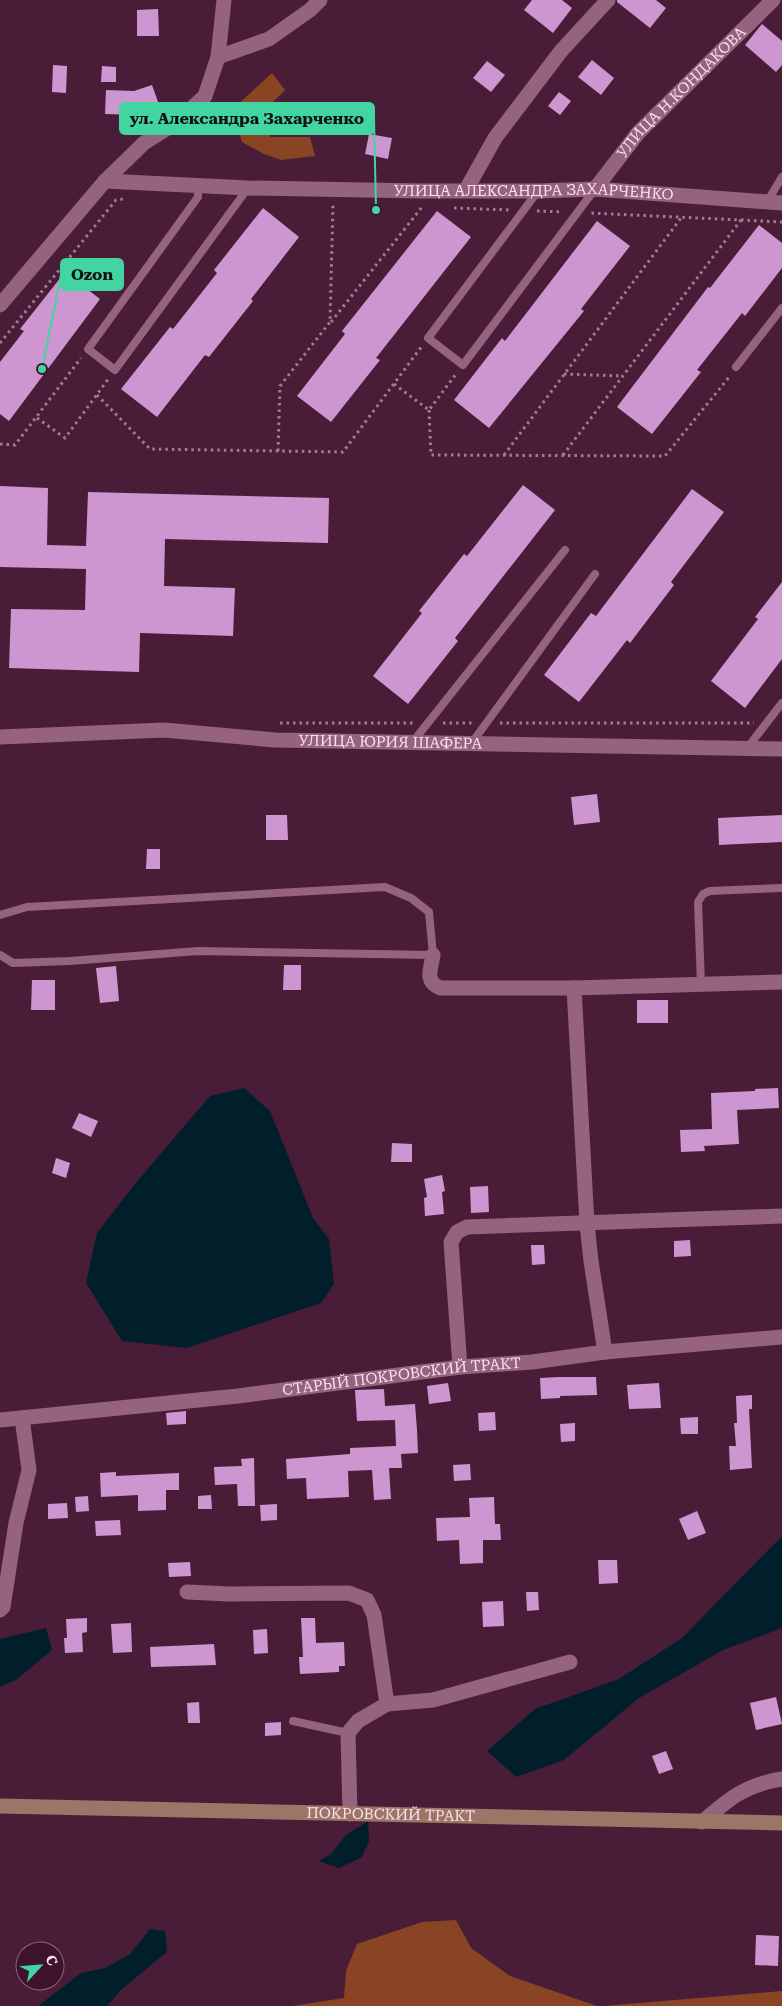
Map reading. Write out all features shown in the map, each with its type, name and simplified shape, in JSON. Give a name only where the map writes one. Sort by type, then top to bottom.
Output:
[{"type":"main road","name":"ПОКРОВСКИЙ ТРАКТ","points":[[0,1806],[782,1823]]},
{"type":"street","points":[[0,305],[105,181],[144,143],[176,123],[205,96],[218,57],[224,0]]},
{"type":"street","points":[[218,57],[269,39],[310,10],[320,0]]},
{"type":"street","points":[[466,190],[494,138],[561,50],[608,0]]},
{"type":"street","name":"УЛИЦА Н.КОНДАКОВА","points":[[595,189],[638,133],[773,0]]},
{"type":"street","name":"УЛИЦА АЛЕКСАНДРА ЗАХАРЧЕНКО","points":[[105,181],[248,188],[422,192],[595,189],[774,202]]},
{"type":"street","name":"УЛИЦА ЮРИЯ ШАФЕРА","points":[[0,737],[164,730],[275,740],[782,749]]},
{"type":"street","points":[[433,955],[429,977],[433,985],[440,988],[574,988],[782,982]]},
{"type":"street","points":[[574,988],[587,1224],[605,1352]]},
{"type":"street","points":[[460,1367],[451,1242],[457,1232],[467,1227],[782,1216]]},
{"type":"street","name":"СТАРЫЙ ПОКРОВСКИЙ ТРАКТ","points":[[0,1420],[238,1396],[460,1367],[532,1362],[605,1352],[782,1337]]},
{"type":"street","points":[[0,1610],[3,1607],[16,1523],[29,1470],[22,1418]]},
{"type":"street","points":[[187,1592],[229,1594],[349,1593],[367,1600],[374,1615],[387,1704]]},
{"type":"street","points":[[350,1814],[348,1733],[358,1721],[387,1704],[432,1700],[570,1662]]},
{"type":"street","points":[[702,1822],[730,1798],[751,1786],[782,1779]]},
{"type":"lane","points":[[774,202],[782,177]]},
{"type":"lane","points":[[198,185],[198,197],[88,349],[115,370],[248,188]]},
{"type":"lane","points":[[538,191],[428,338],[463,365],[595,189]]},
{"type":"lane","points":[[736,368],[782,308]]},
{"type":"lane","points":[[412,743],[565,550]]},
{"type":"lane","points":[[471,744],[595,574]]},
{"type":"lane","points":[[747,749],[782,703]]},
{"type":"lane","points":[[0,915],[27,908],[385,887],[411,898],[429,912],[433,955],[198,951],[70,961],[13,962],[0,955]]},
{"type":"lane","points":[[701,985],[698,902],[700,897],[710,891],[782,888]]},
{"type":"lane","points":[[292,1721],[348,1733]]},
{"type":"path","points":[[0,343],[116,200],[130,198]]},
{"type":"path","points":[[330,322],[333,203]]},
{"type":"path","points":[[278,451],[280,386],[422,206]]},
{"type":"path","points":[[504,455],[681,217]]},
{"type":"path","points":[[741,220],[782,222]]},
{"type":"path","points":[[97,394],[150,449],[344,452],[428,338]]},
{"type":"path","points":[[0,444],[15,445],[88,349]]},
{"type":"path","points":[[463,365],[429,410],[431,455],[665,456],[736,368]]},
{"type":"path","points":[[37,418],[65,438],[115,370]]},
{"type":"path","points":[[564,374],[623,376]]},
{"type":"path","points":[[394,384],[429,410]]},
{"type":"path","points":[[278,723],[767,723]]},
{"type":"shaded area","points":[[272,73],[285,90],[255,120],[271,137],[310,137],[315,156],[281,160],[264,154],[242,142],[233,109]]},
{"type":"shaded area","points":[[456,1920],[471,1948],[510,1976],[597,2006],[292,2006],[344,1998],[346,1971],[357,1944],[422,1922]]},
{"type":"shaded area","points":[[782,1991],[782,2006],[603,2006]]},
{"type":"water","points":[[244,1088],[270,1111],[313,1218],[329,1239],[334,1284],[321,1303],[187,1348],[122,1341],[86,1283],[97,1233],[134,1185],[210,1096]]},
{"type":"water","points":[[782,1536],[782,1628],[723,1650],[639,1698],[564,1760],[516,1777],[487,1751],[535,1709],[619,1679],[682,1638]]},
{"type":"water","points":[[46,1628],[52,1650],[16,1680],[0,1687],[0,1639]]},
{"type":"water","points":[[368,1821],[369,1841],[362,1857],[339,1868],[319,1861],[331,1854],[346,1835]]},
{"type":"water","points":[[150,1929],[165,1931],[167,1952],[122,1989],[107,2006],[38,2006],[58,1991],[65,1991],[65,1985],[81,1973],[105,1968],[130,1954]]},
{"type":"building","points":[[532,0],[562,0],[572,8],[553,33],[524,10]]},
{"type":"building","points":[[617,0],[656,0],[666,8],[650,28],[617,2]]},
{"type":"building","points":[[158,9],[159,36],[137,36],[137,10]]},
{"type":"building","points":[[762,24],[782,41],[782,65],[776,72],[745,45]]},
{"type":"building","points":[[592,60],[614,78],[601,95],[578,77]]},
{"type":"building","points":[[487,61],[505,75],[491,92],[473,78]]},
{"type":"building","points":[[53,65],[67,66],[66,93],[52,92]]},
{"type":"building","points":[[102,66],[116,67],[116,82],[101,82]]},
{"type":"building","points":[[152,85],[162,113],[142,120],[140,115],[105,114],[106,90],[134,91]]},
{"type":"building","points":[[559,92],[571,101],[560,115],[548,106]]},
{"type":"building","points":[[369,134],[392,138],[388,159],[365,154]]},
{"type":"building","points":[[263,208],[299,237],[251,299],[253,301],[209,357],[205,355],[157,417],[121,389],[170,327],[173,329],[217,273],[214,270]]},
{"type":"building","points":[[437,211],[471,237],[376,358],[380,360],[331,422],[297,396],[345,334],[342,331]]},
{"type":"building","points":[[597,221],[630,246],[581,309],[584,311],[489,428],[454,400],[502,338],[505,341]]},
{"type":"building","points":[[759,225],[782,243],[782,268],[745,316],[742,313],[697,370],[701,372],[652,434],[617,407],[708,287],[710,288]]},
{"type":"building","points":[[65,272],[100,299],[9,421],[0,414],[0,362],[24,331],[20,329]]},
{"type":"building","points":[[523,485],[555,510],[455,638],[458,641],[408,704],[373,676],[422,613],[419,611],[464,554],[467,556]]},
{"type":"building","points":[[0,486],[48,488],[47,545],[86,546],[88,492],[329,498],[328,543],[165,539],[164,586],[235,588],[233,636],[140,633],[139,672],[9,668],[11,609],[85,610],[86,569],[0,567]]},
{"type":"building","points":[[692,489],[724,512],[671,582],[674,585],[630,643],[627,640],[579,702],[544,675],[591,613],[596,616]]},
{"type":"building","points":[[782,582],[782,659],[745,708],[711,681],[758,619],[755,617]]},
{"type":"building","points":[[597,794],[600,822],[574,825],[571,797]]},
{"type":"building","points":[[266,815],[287,815],[288,840],[266,840]]},
{"type":"building","points":[[782,815],[782,842],[719,845],[718,818]]},
{"type":"building","points":[[147,849],[160,849],[160,869],[146,869]]},
{"type":"building","points":[[284,965],[301,965],[301,990],[283,990]]},
{"type":"building","points":[[116,966],[119,1001],[100,1003],[96,968]]},
{"type":"building","points":[[32,980],[55,980],[55,1010],[31,1010]]},
{"type":"building","points":[[637,1000],[668,1000],[668,1023],[637,1023]]},
{"type":"building","points":[[778,1088],[779,1108],[737,1110],[739,1144],[704,1146],[705,1151],[681,1152],[680,1130],[712,1129],[711,1093]]},
{"type":"building","points":[[79,1113],[98,1121],[91,1137],[72,1128]]},
{"type":"building","points":[[392,1143],[412,1144],[412,1162],[391,1162]]},
{"type":"building","points":[[56,1158],[70,1163],[66,1178],[52,1173]]},
{"type":"building","points":[[442,1175],[445,1191],[442,1192],[444,1214],[425,1216],[424,1198],[427,1197],[424,1179]]},
{"type":"building","points":[[488,1186],[489,1212],[471,1213],[470,1187]]},
{"type":"building","points":[[690,1240],[691,1256],[674,1257],[674,1241]]},
{"type":"building","points":[[531,1245],[544,1245],[545,1264],[532,1265]]},
{"type":"building","points":[[596,1377],[597,1395],[560,1396],[560,1398],[541,1399],[540,1378]]},
{"type":"building","points":[[448,1383],[451,1401],[429,1404],[427,1386]]},
{"type":"building","points":[[659,1383],[661,1408],[629,1409],[627,1385]]},
{"type":"building","points":[[384,1389],[385,1406],[415,1404],[417,1430],[418,1453],[401,1454],[402,1468],[389,1468],[391,1499],[374,1500],[372,1470],[348,1471],[349,1497],[307,1499],[306,1478],[287,1479],[286,1459],[350,1454],[350,1448],[396,1446],[395,1420],[357,1421],[355,1390]]},
{"type":"building","points":[[752,1395],[752,1409],[749,1409],[752,1468],[730,1470],[729,1446],[736,1446],[734,1423],[737,1423],[736,1396]]},
{"type":"building","points":[[186,1411],[186,1424],[167,1425],[166,1413]]},
{"type":"building","points":[[495,1412],[496,1430],[479,1431],[478,1413]]},
{"type":"building","points":[[698,1417],[698,1434],[681,1434],[680,1418]]},
{"type":"building","points":[[575,1423],[575,1441],[561,1442],[560,1424]]},
{"type":"building","points":[[254,1458],[255,1506],[238,1506],[237,1484],[215,1485],[214,1467],[242,1466],[241,1459]]},
{"type":"building","points":[[470,1464],[471,1480],[454,1481],[453,1465]]},
{"type":"building","points":[[116,1472],[116,1476],[179,1473],[179,1490],[166,1490],[166,1510],[138,1511],[138,1495],[101,1497],[100,1473]]},
{"type":"building","points":[[211,1495],[212,1509],[198,1509],[198,1496]]},
{"type":"building","points":[[88,1496],[89,1511],[76,1512],[75,1497]]},
{"type":"building","points":[[494,1497],[495,1524],[500,1524],[501,1540],[483,1540],[483,1563],[460,1564],[459,1540],[437,1541],[436,1518],[470,1517],[469,1498]]},
{"type":"building","points":[[67,1503],[68,1518],[48,1519],[48,1504]]},
{"type":"building","points":[[277,1504],[277,1520],[261,1521],[260,1505]]},
{"type":"building","points":[[697,1511],[706,1533],[688,1540],[679,1519]]},
{"type":"building","points":[[120,1520],[121,1535],[96,1536],[95,1521]]},
{"type":"building","points":[[598,1560],[617,1560],[618,1583],[599,1584]]},
{"type":"building","points":[[190,1562],[191,1576],[169,1577],[168,1563]]},
{"type":"building","points":[[526,1592],[538,1592],[539,1610],[527,1611]]},
{"type":"building","points":[[503,1601],[504,1626],[483,1627],[482,1602]]},
{"type":"building","points":[[87,1618],[87,1632],[82,1633],[83,1652],[65,1653],[64,1638],[67,1638],[66,1619]]},
{"type":"building","points":[[301,1618],[315,1618],[316,1643],[344,1642],[345,1666],[339,1666],[339,1672],[300,1674],[299,1657],[303,1657]]},
{"type":"building","points":[[131,1623],[132,1652],[113,1653],[111,1624]]},
{"type":"building","points":[[267,1629],[268,1653],[254,1654],[253,1630]]},
{"type":"building","points":[[214,1644],[216,1665],[151,1667],[150,1647]]},
{"type":"building","points":[[776,1697],[782,1724],[756,1730],[750,1703]]},
{"type":"building","points":[[199,1702],[200,1723],[188,1723],[187,1703]]},
{"type":"building","points":[[281,1722],[281,1735],[265,1736],[265,1723]]},
{"type":"building","points":[[666,1751],[673,1769],[659,1774],[652,1756]]},
{"type":"building","points":[[756,1935],[779,1936],[778,1966],[755,1965]]},
{"type":"place","name":"ул. Александра Захарченко","points":[[376,210]]},
{"type":"place","name":"Ozon","points":[[42,369]]}]
